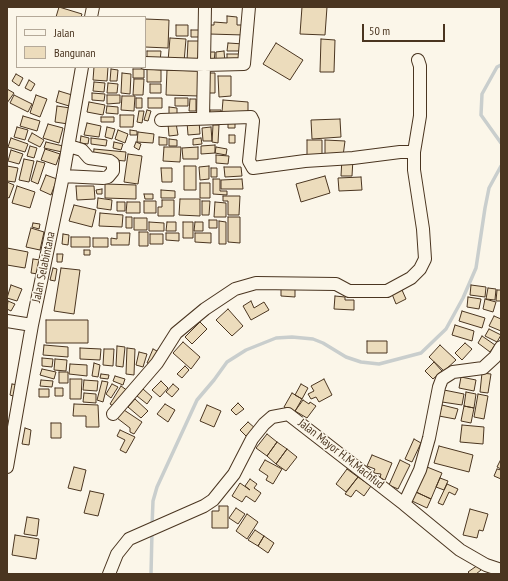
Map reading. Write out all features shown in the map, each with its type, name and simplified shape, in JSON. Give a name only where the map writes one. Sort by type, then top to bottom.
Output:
[{"type":"street","points":[[203,118],[205,7]]},
{"type":"street","points":[[146,63],[204,65],[245,63],[249,7]]},
{"type":"street","points":[[113,414],[157,363],[176,333],[205,309],[235,290],[256,283],[336,284],[349,291],[387,291],[411,278],[420,269],[425,260],[423,229],[414,170],[414,152],[420,116],[420,66],[418,60]]},
{"type":"street","name":"Jalan Selabintana","points":[[7,467],[32,325],[69,146],[82,68]]},
{"type":"street","points":[[161,120],[251,117],[253,121],[249,160],[253,168],[305,160],[414,152]]},
{"type":"street","points":[[63,176],[102,178],[108,177],[113,171],[113,163],[110,161],[89,158],[82,150],[69,146]]},
{"type":"street","points":[[7,321],[32,325]]},
{"type":"street","points":[[404,504],[416,481],[422,464],[435,412],[438,387],[442,379],[453,372],[483,368],[495,357],[501,347]]},
{"type":"street","name":"Jalan Mayor H.M.Machfud","points":[[109,574],[117,554],[129,539],[204,506],[213,500],[234,474],[252,439],[264,424],[272,417],[281,414],[288,414],[294,417],[460,550],[486,565],[501,570]]},
{"type":"building","points":[[59,7],[82,14],[81,16],[56,16]]},
{"type":"building","points":[[302,7],[327,7],[325,35],[300,34]]},
{"type":"building","points":[[227,16],[237,17],[237,25],[244,25],[244,35],[209,34],[209,25],[214,25],[214,22],[227,23]]},
{"type":"building","points":[[146,19],[169,20],[168,48],[146,47]]},
{"type":"building","points":[[176,25],[188,25],[188,36],[176,36]]},
{"type":"building","points":[[191,30],[203,30],[203,37],[191,37]]},
{"type":"building","points":[[170,38],[186,39],[184,62],[168,61]]},
{"type":"building","points":[[321,39],[335,40],[334,72],[320,72]]},
{"type":"building","points":[[188,41],[199,41],[198,61],[187,61]]},
{"type":"building","points":[[228,43],[244,44],[244,51],[227,51]]},
{"type":"building","points":[[276,43],[303,60],[290,80],[263,64]]},
{"type":"building","points":[[147,51],[161,51],[160,62],[147,61]]},
{"type":"building","points":[[224,51],[225,62],[216,63],[216,52]]},
{"type":"building","points":[[208,52],[215,52],[214,62],[208,62]]},
{"type":"building","points":[[227,54],[241,54],[240,62],[227,62]]},
{"type":"building","points":[[94,68],[108,68],[107,81],[93,80]]},
{"type":"building","points":[[111,69],[118,70],[117,81],[110,81]]},
{"type":"building","points":[[133,69],[144,69],[144,78],[133,78]]},
{"type":"building","points":[[147,69],[161,70],[161,82],[147,82]]},
{"type":"building","points":[[167,70],[200,71],[199,96],[166,95]]},
{"type":"building","points":[[122,73],[131,74],[130,94],[121,93]]},
{"type":"building","points":[[206,73],[215,73],[215,93],[206,93]]},
{"type":"building","points":[[16,74],[23,78],[19,86],[12,81]]},
{"type":"building","points":[[218,76],[231,76],[231,96],[219,97]]},
{"type":"building","points":[[134,79],[144,79],[143,95],[133,95]]},
{"type":"building","points":[[29,80],[35,84],[31,91],[25,88]]},
{"type":"building","points":[[94,82],[105,83],[104,92],[93,91]]},
{"type":"building","points":[[108,83],[118,84],[117,93],[107,93]]},
{"type":"building","points":[[150,84],[161,84],[161,93],[150,93]]},
{"type":"building","points":[[7,89],[14,93],[7,103]]},
{"type":"building","points":[[59,91],[72,95],[69,106],[56,102]]},
{"type":"building","points":[[92,93],[105,94],[104,101],[92,100]]},
{"type":"building","points":[[14,95],[32,104],[28,112],[10,103]]},
{"type":"building","points":[[36,95],[47,99],[40,117],[30,113]]},
{"type":"building","points":[[107,95],[120,95],[120,103],[107,104]]},
{"type":"building","points":[[122,96],[135,96],[134,111],[121,110]]},
{"type":"building","points":[[136,98],[142,98],[142,108],[136,108]]},
{"type":"building","points":[[148,98],[162,98],[162,108],[148,108]]},
{"type":"building","points":[[175,98],[188,98],[188,106],[175,106]]},
{"type":"building","points":[[190,99],[196,99],[196,111],[189,111]]},
{"type":"building","points":[[223,100],[248,102],[248,113],[222,112]]},
{"type":"building","points":[[89,102],[105,105],[103,115],[87,112]]},
{"type":"building","points":[[57,106],[70,108],[68,124],[55,122]]},
{"type":"building","points":[[107,106],[118,107],[118,114],[106,113]]},
{"type":"building","points":[[169,107],[177,108],[177,116],[169,115]]},
{"type":"building","points":[[147,110],[151,111],[148,121],[144,120]]},
{"type":"building","points":[[210,110],[221,110],[221,116],[210,116]]},
{"type":"building","points":[[139,111],[144,111],[142,123],[137,122]]},
{"type":"building","points":[[120,115],[134,115],[133,127],[120,127]]},
{"type":"building","points":[[23,116],[40,121],[37,131],[20,126]]},
{"type":"building","points":[[101,117],[114,117],[114,122],[101,122]]},
{"type":"building","points":[[340,119],[341,137],[312,139],[311,120]]},
{"type":"building","points":[[199,121],[200,134],[188,135],[187,122]]},
{"type":"building","points":[[228,122],[235,122],[235,128],[228,128]]},
{"type":"building","points":[[87,123],[101,126],[99,137],[84,135]]},
{"type":"building","points":[[176,123],[178,135],[169,136],[168,124]]},
{"type":"building","points":[[48,124],[63,128],[59,143],[43,138]]},
{"type":"building","points":[[213,125],[219,125],[218,143],[212,142]]},
{"type":"building","points":[[17,127],[28,130],[25,140],[14,137]]},
{"type":"building","points":[[107,127],[115,129],[112,139],[105,137]]},
{"type":"building","points":[[211,127],[212,141],[203,141],[202,128]]},
{"type":"building","points":[[118,130],[128,134],[125,143],[115,139]]},
{"type":"building","points":[[130,130],[137,131],[137,135],[130,135]]},
{"type":"building","points":[[138,132],[154,134],[153,143],[137,142]]},
{"type":"building","points":[[32,133],[44,140],[40,147],[28,141]]},
{"type":"building","points":[[229,135],[235,135],[235,143],[229,143]]},
{"type":"building","points":[[81,136],[89,138],[88,144],[80,143]]},
{"type":"building","points":[[159,137],[167,138],[167,145],[159,145]]},
{"type":"building","points":[[11,138],[28,144],[25,152],[8,147]]},
{"type":"building","points":[[91,138],[107,140],[106,146],[91,144]]},
{"type":"building","points":[[201,138],[202,144],[193,145],[193,139]]},
{"type":"building","points":[[169,139],[177,140],[177,146],[169,146]]},
{"type":"building","points":[[307,140],[322,140],[322,159],[307,159]]},
{"type":"building","points":[[325,140],[345,141],[343,156],[325,157]]},
{"type":"building","points":[[46,142],[63,146],[62,152],[44,148]]},
{"type":"building","points":[[114,142],[123,144],[121,150],[113,148]]},
{"type":"building","points":[[136,142],[141,144],[139,150],[134,147]]},
{"type":"building","points":[[215,145],[215,153],[201,154],[201,146]]},
{"type":"building","points":[[30,146],[37,148],[34,158],[27,156]]},
{"type":"building","points":[[164,147],[181,147],[180,162],[163,161]]},
{"type":"building","points":[[198,147],[198,159],[183,159],[182,148]]},
{"type":"building","points":[[216,147],[227,149],[226,155],[215,153]]},
{"type":"building","points":[[45,149],[60,154],[56,165],[41,160]]},
{"type":"building","points":[[94,149],[126,152],[125,161],[93,158]]},
{"type":"building","points":[[11,150],[23,154],[19,164],[8,161]]},
{"type":"building","points":[[128,154],[142,156],[138,184],[124,182]]},
{"type":"building","points":[[216,155],[229,156],[228,164],[216,163]]},
{"type":"building","points":[[342,158],[353,159],[352,176],[341,176]]},
{"type":"building","points":[[24,159],[34,161],[29,182],[19,180]]},
{"type":"building","points":[[37,161],[45,163],[38,184],[31,181]]},
{"type":"building","points":[[7,166],[18,168],[15,182],[7,181]]},
{"type":"building","points":[[184,166],[196,166],[196,190],[184,190]]},
{"type":"building","points":[[209,166],[209,179],[200,180],[199,167]]},
{"type":"building","points":[[224,167],[241,167],[242,176],[225,177]]},
{"type":"building","points":[[161,168],[172,168],[172,182],[162,182]]},
{"type":"building","points":[[211,168],[217,168],[217,177],[211,177]]},
{"type":"building","points":[[46,175],[57,179],[51,195],[40,190]]},
{"type":"building","points":[[325,176],[330,193],[301,202],[296,184]]},
{"type":"building","points":[[361,177],[362,190],[339,191],[338,178]]},
{"type":"building","points":[[213,179],[220,179],[220,191],[227,191],[227,195],[213,194]]},
{"type":"building","points":[[242,179],[243,189],[221,189],[221,180]]},
{"type":"building","points":[[7,182],[14,185],[9,198],[7,197]]},
{"type":"building","points":[[200,183],[210,183],[210,198],[200,198]]},
{"type":"building","points":[[105,184],[136,185],[136,199],[105,198]]},
{"type":"building","points":[[17,186],[35,192],[30,208],[12,203]]},
{"type":"building","points":[[76,186],[94,186],[95,199],[77,200]]},
{"type":"building","points":[[102,189],[102,194],[97,194],[96,190]]},
{"type":"building","points":[[161,190],[175,191],[175,198],[161,198]]},
{"type":"building","points":[[144,194],[153,194],[153,199],[145,199]]},
{"type":"building","points":[[223,196],[240,196],[239,215],[228,215],[228,201],[223,201]]},
{"type":"building","points":[[98,198],[112,200],[111,210],[97,208]]},
{"type":"building","points":[[180,199],[200,199],[200,216],[179,215]]},
{"type":"building","points":[[162,200],[174,200],[174,216],[158,216],[158,207],[162,207]]},
{"type":"building","points":[[144,201],[156,201],[156,213],[144,213]]},
{"type":"building","points":[[202,201],[210,201],[209,215],[202,215]]},
{"type":"building","points":[[117,202],[125,202],[125,211],[117,211]]},
{"type":"building","points":[[127,202],[140,202],[140,213],[126,213]]},
{"type":"building","points":[[215,202],[226,203],[226,217],[214,217]]},
{"type":"building","points":[[74,205],[96,210],[92,227],[69,221]]},
{"type":"building","points":[[100,213],[123,215],[122,227],[99,226]]},
{"type":"building","points":[[126,217],[132,217],[132,228],[126,228]]},
{"type":"building","points":[[228,217],[240,217],[240,243],[228,242]]},
{"type":"building","points":[[134,218],[147,218],[147,230],[134,230]]},
{"type":"building","points":[[209,220],[217,220],[217,228],[209,228]]},
{"type":"building","points":[[219,221],[226,222],[226,244],[219,244]]},
{"type":"building","points":[[149,222],[164,223],[164,231],[149,231]]},
{"type":"building","points":[[167,222],[176,222],[176,231],[166,231]]},
{"type":"building","points":[[183,222],[193,222],[193,238],[183,238]]},
{"type":"building","points":[[195,222],[203,222],[203,231],[194,231]]},
{"type":"building","points":[[33,223],[40,224],[39,229],[32,227]]},
{"type":"building","points":[[31,228],[44,232],[40,250],[26,247]]},
{"type":"building","points":[[139,232],[148,232],[148,246],[139,246]]},
{"type":"building","points":[[117,233],[130,233],[129,245],[111,245],[111,238],[117,239]]},
{"type":"building","points":[[166,233],[179,233],[179,241],[166,240]]},
{"type":"building","points":[[195,233],[211,233],[211,243],[195,242]]},
{"type":"building","points":[[63,234],[69,235],[68,245],[62,244]]},
{"type":"building","points":[[150,234],[163,234],[163,244],[150,244]]},
{"type":"building","points":[[71,237],[90,237],[90,247],[71,247]]},
{"type":"building","points":[[93,238],[108,238],[108,247],[93,247]]},
{"type":"building","points":[[7,248],[28,252],[25,268],[7,265]]},
{"type":"building","points":[[84,250],[90,250],[90,255],[84,255]]},
{"type":"building","points":[[57,254],[63,254],[62,262],[57,262]]},
{"type":"building","points":[[33,259],[40,260],[38,274],[31,273]]},
{"type":"building","points":[[53,268],[57,269],[55,281],[50,280]]},
{"type":"building","points":[[61,268],[80,270],[74,314],[54,311]]},
{"type":"building","points":[[11,285],[22,289],[17,301],[7,298]]},
{"type":"building","points":[[471,285],[486,287],[485,297],[470,295]]},
{"type":"building","points":[[281,287],[295,287],[295,297],[281,296]]},
{"type":"building","points":[[488,288],[496,289],[495,300],[486,299]]},
{"type":"building","points":[[402,290],[406,299],[396,304],[392,294]]},
{"type":"building","points":[[497,290],[501,290],[501,301],[496,301]]},
{"type":"building","points":[[335,296],[345,297],[345,300],[354,300],[354,310],[334,309]]},
{"type":"building","points":[[468,297],[481,299],[479,309],[467,307]]},
{"type":"building","points":[[485,299],[496,302],[493,312],[483,309]]},
{"type":"building","points":[[8,301],[15,304],[11,311],[7,309]]},
{"type":"building","points":[[251,301],[254,308],[264,302],[269,310],[251,320],[243,306]]},
{"type":"building","points":[[228,309],[243,326],[232,336],[216,320]]},
{"type":"building","points":[[462,311],[485,318],[482,328],[459,321]]},
{"type":"building","points":[[494,316],[501,319],[501,331],[489,326]]},
{"type":"building","points":[[46,320],[88,320],[88,343],[46,343]]},
{"type":"building","points":[[200,322],[207,329],[192,344],[185,337]]},
{"type":"building","points":[[455,325],[474,331],[472,341],[452,335]]},
{"type":"building","points":[[489,329],[501,335],[497,342],[485,336]]},
{"type":"building","points":[[482,336],[495,345],[490,352],[478,343]]},
{"type":"building","points":[[367,341],[387,341],[387,353],[367,353]]},
{"type":"building","points":[[183,342],[200,357],[191,369],[173,353]]},
{"type":"building","points":[[465,343],[472,349],[462,360],[455,353]]},
{"type":"building","points":[[44,345],[68,347],[68,357],[43,355]]},
{"type":"building","points":[[440,345],[456,360],[444,371],[429,357]]},
{"type":"building","points":[[117,346],[125,347],[123,367],[116,366]]},
{"type":"building","points":[[80,348],[101,349],[100,360],[80,359]]},
{"type":"building","points":[[127,348],[135,349],[134,375],[126,374]]},
{"type":"building","points":[[104,349],[114,349],[113,366],[103,365]]},
{"type":"building","points":[[153,349],[159,352],[154,365],[147,363]]},
{"type":"building","points":[[139,352],[147,354],[143,367],[136,365]]},
{"type":"building","points":[[42,358],[53,359],[52,367],[42,366]]},
{"type":"building","points":[[55,359],[67,360],[66,371],[54,370]]},
{"type":"building","points":[[434,362],[442,371],[433,379],[425,371]]},
{"type":"building","points":[[94,363],[100,365],[98,377],[92,376]]},
{"type":"building","points":[[70,364],[87,365],[87,376],[69,374]]},
{"type":"building","points":[[185,366],[189,370],[182,378],[177,374]]},
{"type":"building","points":[[42,369],[56,372],[54,379],[40,375]]},
{"type":"building","points":[[59,372],[68,372],[68,383],[59,383]]},
{"type":"building","points":[[482,373],[491,374],[488,393],[480,392]]},
{"type":"building","points":[[101,374],[109,375],[108,379],[100,378]]},
{"type":"building","points":[[115,376],[125,379],[123,385],[113,381]]},
{"type":"building","points":[[461,377],[476,380],[474,391],[459,388]]},
{"type":"building","points":[[70,379],[82,379],[81,399],[70,399]]},
{"type":"building","points":[[324,379],[332,395],[319,402],[316,397],[311,399],[308,394],[314,391],[311,386]]},
{"type":"building","points":[[41,380],[53,381],[52,387],[40,386]]},
{"type":"building","points":[[84,380],[98,381],[97,391],[83,390]]},
{"type":"building","points":[[102,381],[108,382],[103,402],[97,400]]},
{"type":"building","points":[[161,381],[168,388],[160,397],[152,390]]},
{"type":"building","points":[[12,384],[18,385],[16,397],[10,395]]},
{"type":"building","points":[[112,384],[118,387],[111,398],[106,394]]},
{"type":"building","points":[[173,384],[179,389],[172,397],[166,392]]},
{"type":"building","points":[[301,384],[308,388],[302,399],[295,395]]},
{"type":"building","points":[[121,386],[128,391],[117,408],[110,404]]},
{"type":"building","points":[[55,388],[63,388],[63,396],[55,396]]},
{"type":"building","points":[[39,389],[49,389],[49,397],[39,397]]},
{"type":"building","points":[[143,389],[152,397],[147,404],[137,396]]},
{"type":"building","points":[[444,390],[464,394],[462,405],[442,402]]},
{"type":"building","points":[[466,392],[476,394],[474,408],[464,406]]},
{"type":"building","points":[[84,393],[96,394],[96,403],[83,402]]},
{"type":"building","points":[[292,393],[302,399],[294,413],[284,407]]},
{"type":"building","points":[[478,394],[488,396],[484,419],[474,417]]},
{"type":"building","points":[[135,399],[148,411],[141,418],[128,407]]},
{"type":"building","points":[[303,400],[316,406],[307,418],[295,411]]},
{"type":"building","points":[[238,403],[244,409],[236,415],[231,410]]},
{"type":"building","points":[[74,404],[98,405],[99,427],[86,427],[86,416],[73,416]]},
{"type":"building","points":[[165,404],[175,410],[168,422],[157,414]]},
{"type":"building","points":[[207,405],[221,411],[214,427],[200,421]]},
{"type":"building","points":[[442,405],[458,409],[455,419],[439,416]]},
{"type":"building","points":[[464,406],[474,408],[471,423],[461,421]]},
{"type":"building","points":[[124,410],[142,422],[134,434],[130,432],[130,428],[117,418]]},
{"type":"building","points":[[248,422],[256,429],[248,438],[240,430]]},
{"type":"building","points":[[51,423],[61,423],[61,438],[51,438]]},
{"type":"building","points":[[462,425],[484,427],[483,444],[460,442]]},
{"type":"building","points":[[25,428],[31,430],[29,445],[22,444]]},
{"type":"building","points":[[120,430],[135,437],[126,453],[120,450],[125,440],[117,436]]},
{"type":"building","points":[[267,434],[277,442],[267,456],[256,448]]},
{"type":"building","points":[[414,439],[421,443],[412,462],[405,459]]},
{"type":"building","points":[[277,442],[287,449],[276,464],[267,456]]},
{"type":"building","points":[[439,446],[473,455],[469,472],[434,463]]},
{"type":"building","points":[[287,449],[297,457],[286,471],[276,464]]},
{"type":"building","points":[[372,455],[392,463],[385,480],[380,478],[381,474],[373,473],[375,469],[367,466]]},
{"type":"building","points":[[501,459],[501,469],[497,467]]},
{"type":"building","points":[[265,460],[282,469],[273,484],[266,480],[268,476],[259,470]]},
{"type":"building","points":[[400,460],[410,465],[398,489],[389,485]]},
{"type":"building","points":[[74,467],[86,470],[81,491],[68,488]]},
{"type":"building","points":[[427,467],[442,473],[431,499],[416,492]]},
{"type":"building","points":[[347,469],[358,477],[346,492],[336,484]]},
{"type":"building","points":[[497,469],[501,470],[501,479],[494,476]]},
{"type":"building","points":[[358,477],[371,486],[364,496],[356,490],[351,497],[345,494]]},
{"type":"building","points":[[440,478],[448,481],[444,490],[436,487]]},
{"type":"building","points":[[250,479],[257,484],[254,488],[261,493],[255,502],[246,496],[242,502],[232,496],[240,483],[250,490],[245,486]]},
{"type":"building","points":[[447,484],[458,489],[455,495],[449,492],[443,505],[438,503]]},
{"type":"building","points":[[90,491],[104,494],[98,516],[84,513]]},
{"type":"building","points":[[416,492],[431,499],[427,508],[412,501]]},
{"type":"building","points":[[219,506],[228,506],[228,528],[212,528],[212,511],[219,511]]},
{"type":"building","points":[[236,508],[245,514],[238,524],[229,518]]},
{"type":"building","points":[[470,509],[488,514],[483,531],[479,530],[477,538],[463,535]]},
{"type":"building","points":[[247,514],[258,522],[247,539],[236,531]]},
{"type":"building","points":[[27,517],[39,519],[37,536],[24,534]]},
{"type":"building","points":[[255,530],[264,536],[258,546],[248,540]]},
{"type":"building","points":[[15,535],[39,539],[36,559],[12,555]]},
{"type":"building","points":[[264,536],[274,543],[268,553],[258,546]]},
{"type":"building","points":[[478,565],[481,570],[476,574],[470,574],[468,572]]},
{"type":"waterway","points":[[501,65],[497,67],[482,94],[481,115],[501,143]]},
{"type":"waterway","points":[[152,526],[153,501],[157,487],[197,400],[227,362],[246,350],[276,338],[292,337],[313,339],[323,343],[346,357],[361,362],[379,364],[421,353],[446,329],[463,298],[476,268],[489,188],[501,166]]},
{"type":"waterway","points":[[151,574],[152,532]]}]
